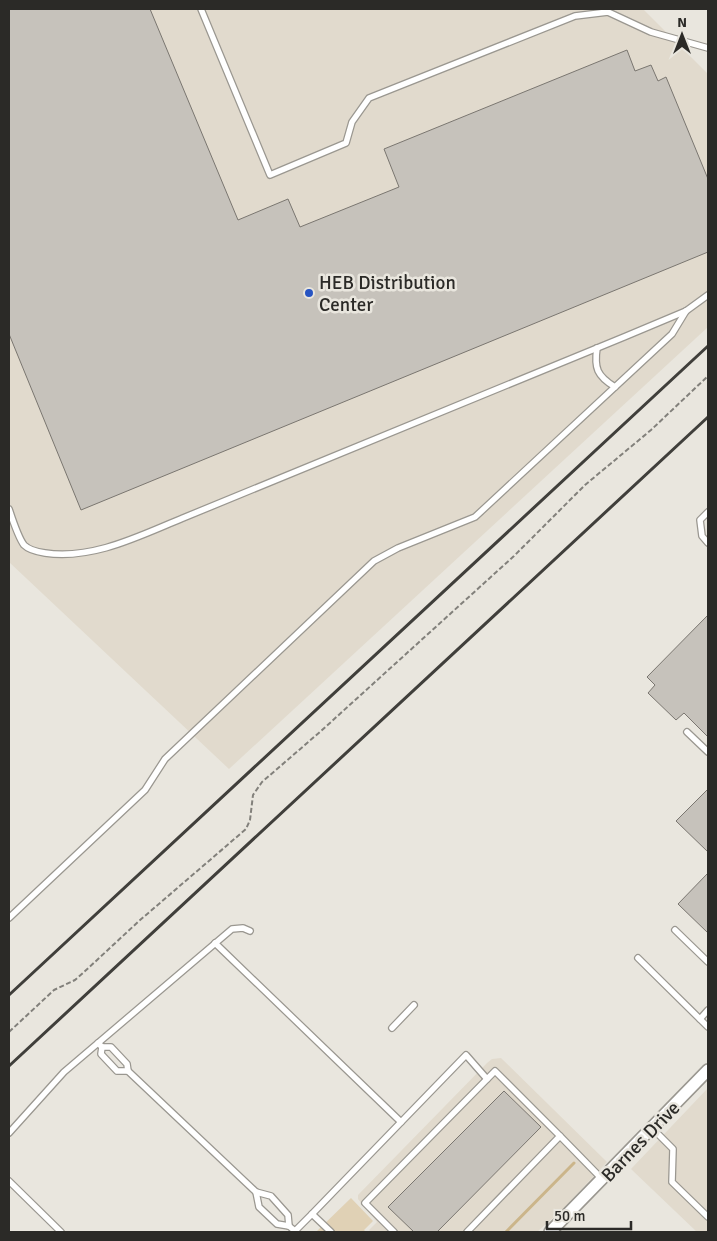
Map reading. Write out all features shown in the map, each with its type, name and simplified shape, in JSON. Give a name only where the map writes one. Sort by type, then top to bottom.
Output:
[{"type":"street","name":"Barnes Drive","points":[[550,1232],[708,1070]]},
{"type":"lane","points":[[201,9],[270,175],[346,143],[352,122],[369,98],[575,16],[608,12],[651,32],[708,48]]},
{"type":"lane","points":[[9,509],[24,545],[35,552],[57,555],[91,552],[121,543],[686,311],[708,295]]},
{"type":"lane","points":[[9,918],[145,790],[165,759],[374,561],[398,548],[475,517],[672,334],[686,311]]},
{"type":"lane","points":[[597,348],[595,360],[598,374],[615,387]]},
{"type":"lane","points":[[708,512],[700,520],[702,536],[708,543]]},
{"type":"lane","points":[[687,732],[708,752]]},
{"type":"lane","points":[[9,1133],[64,1072],[100,1045],[215,943],[232,929],[242,928],[250,931]]},
{"type":"lane","points":[[675,930],[708,962]]},
{"type":"lane","points":[[215,943],[401,1122]]},
{"type":"lane","points":[[638,958],[708,1027]]},
{"type":"lane","points":[[392,1028],[414,1005]]},
{"type":"lane","points":[[700,1019],[708,1010]]},
{"type":"lane","points":[[100,1045],[101,1054],[117,1071],[128,1071]]},
{"type":"lane","points":[[100,1045],[111,1047],[127,1064],[128,1071],[256,1192],[271,1196],[288,1215],[289,1226]]},
{"type":"lane","points":[[256,1192],[260,1207],[277,1224],[289,1226],[295,1232],[466,1055],[487,1079]]},
{"type":"lane","points":[[394,1232],[365,1203],[495,1071],[602,1179]]},
{"type":"lane","points":[[652,1128],[673,1149],[672,1182],[708,1217]]},
{"type":"lane","points":[[467,1232],[560,1136]]},
{"type":"lane","points":[[9,1181],[61,1232]]},
{"type":"lane","points":[[312,1214],[331,1232]]},
{"type":"path","points":[[9,1032],[54,990],[75,980],[139,921],[246,829],[250,820],[252,795],[262,782],[514,556],[586,485],[651,430],[708,376]]},
{"type":"shaded area","points":[[9,9],[643,9],[708,74],[708,327],[229,769],[9,562]]},
{"type":"shaded area","points":[[501,1058],[607,1162],[562,1210],[537,1232],[371,1232],[369,1230],[377,1222],[358,1199],[358,1195],[487,1063],[492,1059]]},
{"type":"shaded area","points":[[708,1088],[708,1232],[697,1232],[631,1169]]},
{"type":"shaded area","points":[[351,1198],[373,1221],[364,1230],[366,1232],[316,1232]]},
{"type":"building","name":"HEB Distribution Center","points":[[9,9],[150,9],[238,220],[288,199],[300,227],[399,187],[384,149],[627,50],[635,71],[651,65],[658,81],[666,77],[708,179],[708,252],[81,510],[9,334]]},
{"type":"building","points":[[708,615],[708,737],[684,713],[676,720],[648,693],[655,685],[647,677]]},
{"type":"building","points":[[708,789],[708,852],[676,821]]},
{"type":"building","points":[[708,873],[708,933],[678,904]]},
{"type":"building","points":[[504,1091],[541,1127],[437,1232],[414,1232],[388,1207]]},
{"type":"waterway","points":[[506,1232],[574,1163]]},
{"type":"railway","points":[[9,995],[708,346]]},
{"type":"railway","points":[[9,1066],[708,417]]},
{"type":"place","name":"HEB Distribution Center","points":[[309,293]]}]
